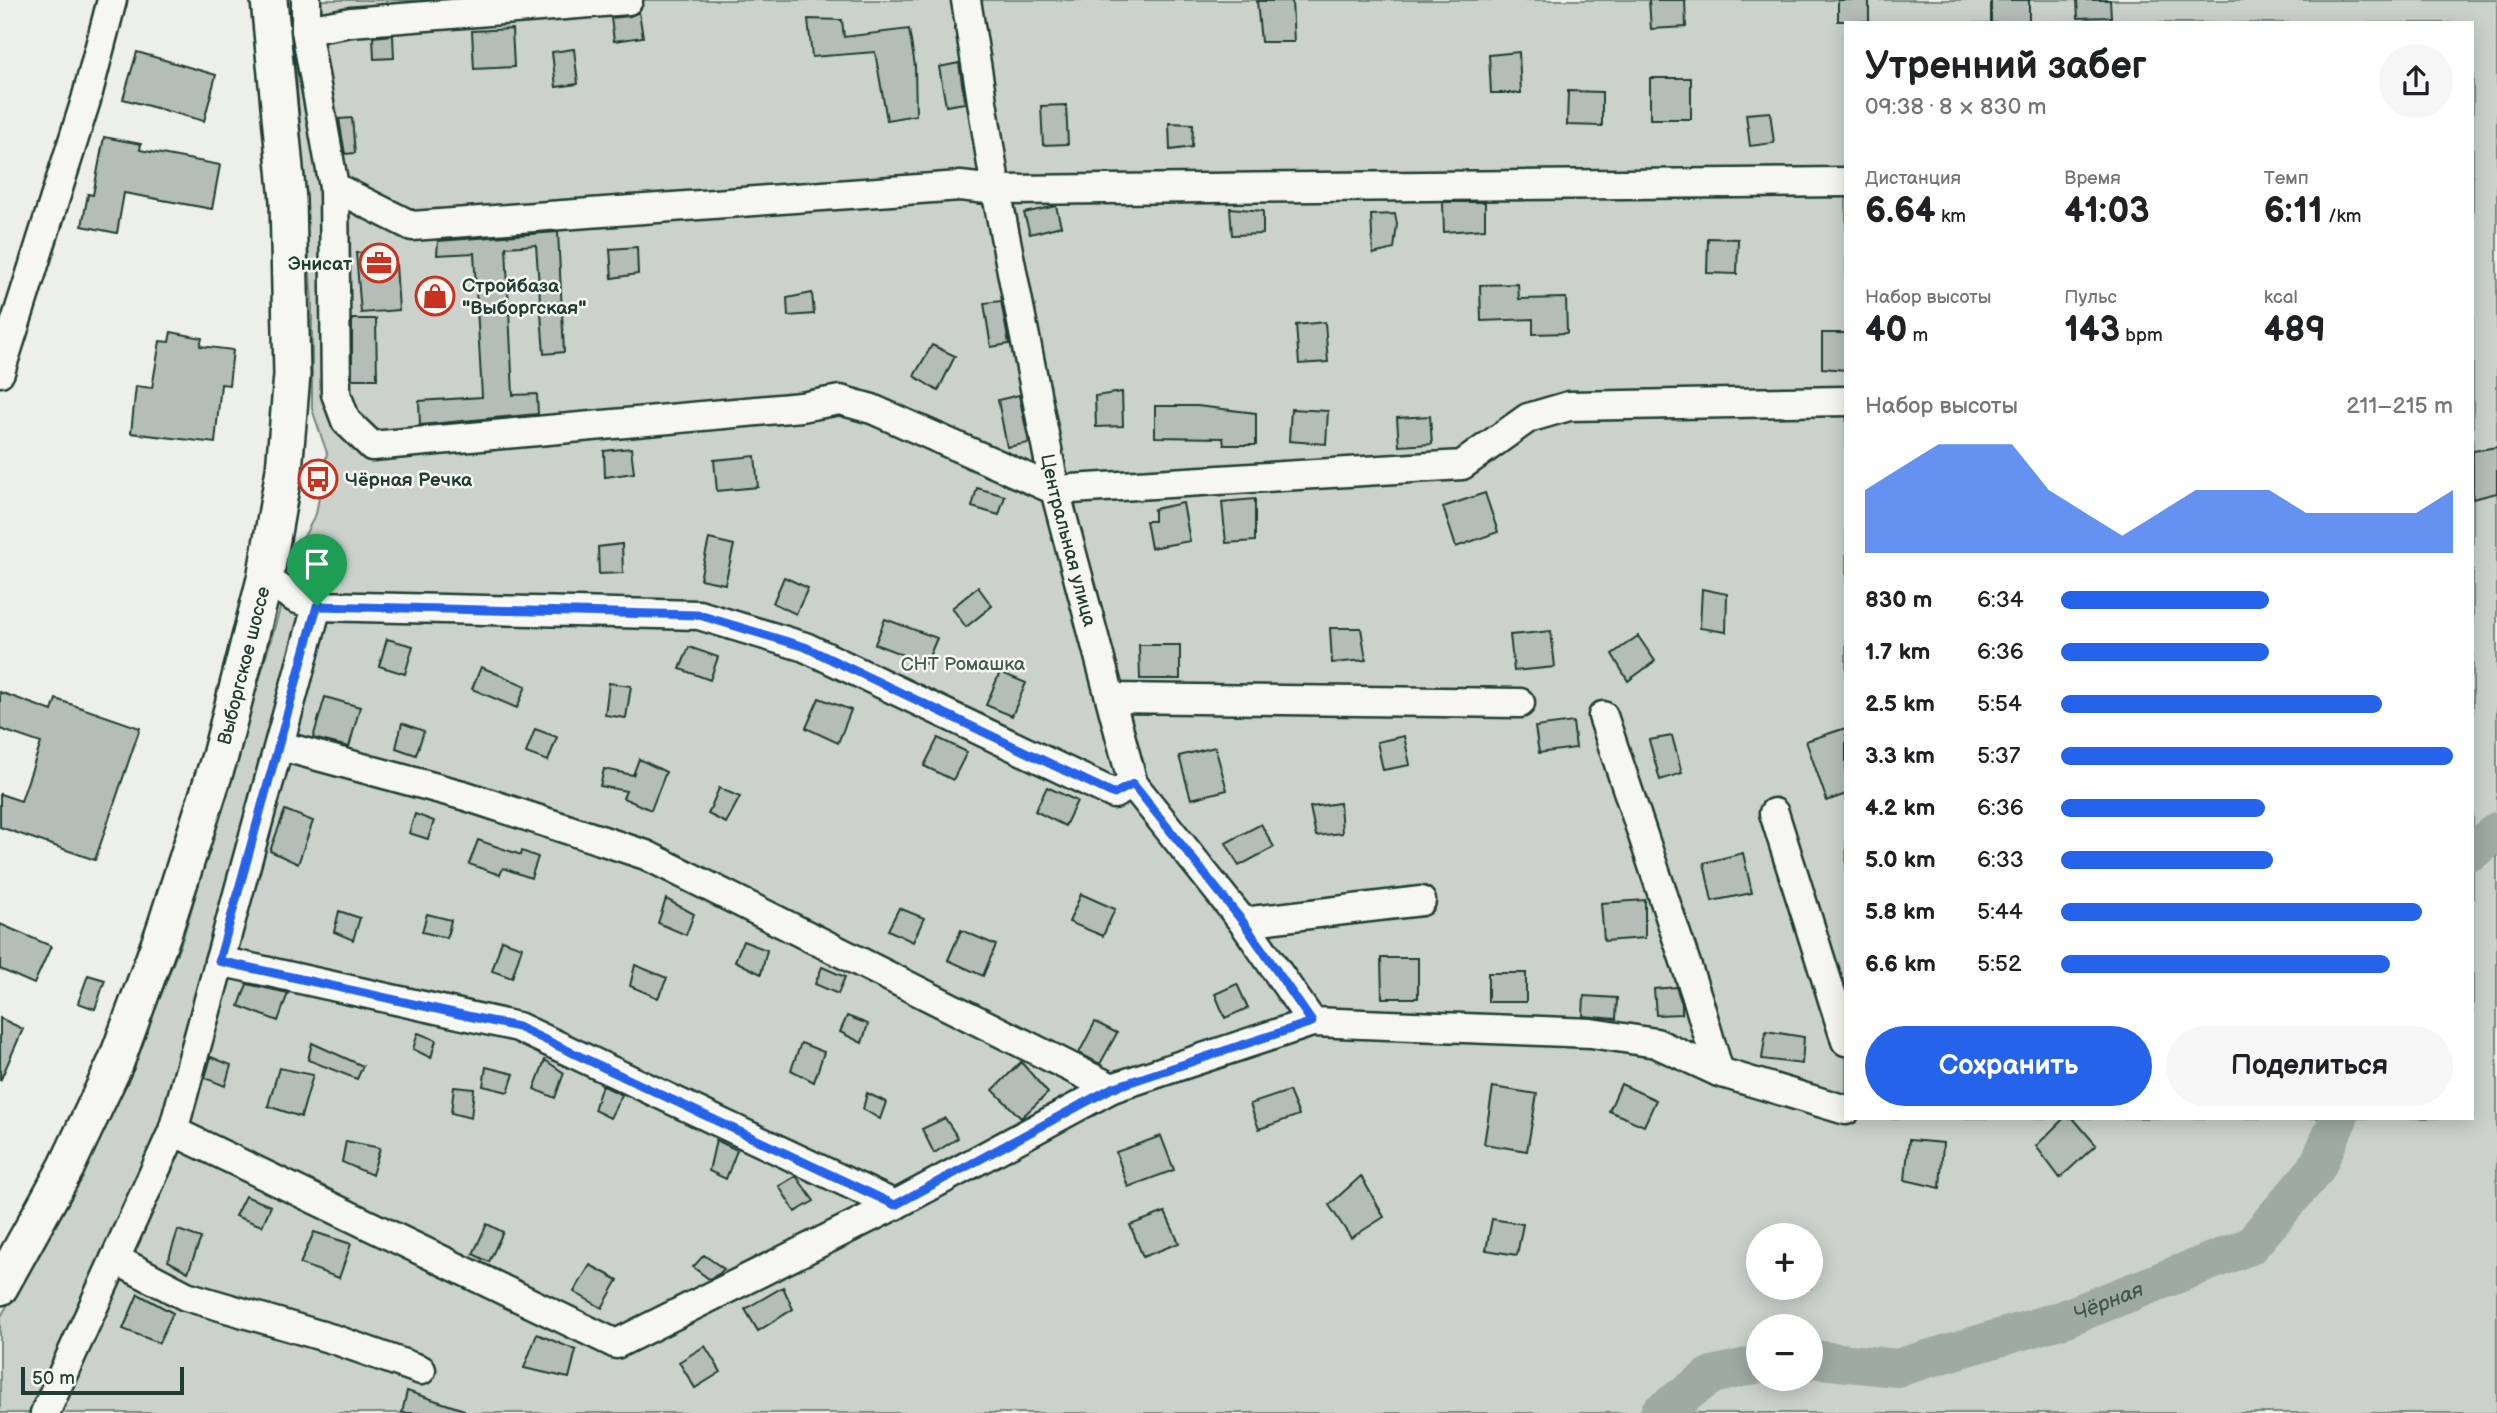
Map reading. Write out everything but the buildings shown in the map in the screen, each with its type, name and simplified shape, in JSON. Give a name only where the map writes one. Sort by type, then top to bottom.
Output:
[{"type":"main road","name":"Выборгское шоссе","points":[[0,1287],[65,1168],[121,1049],[164,931],[220,756],[265,579],[284,470],[292,375],[288,200],[269,0]]},
{"type":"street","points":[[0,372],[86,100],[112,0]]},
{"type":"street","points":[[306,0],[306,30],[334,187],[336,394],[346,421],[372,446],[801,407],[840,400],[872,408],[1055,490],[1462,465],[1528,418],[1569,406],[1844,401]]},
{"type":"street","points":[[306,30],[351,22],[628,0]]},
{"type":"street","name":"Центральная улица","points":[[966,0],[996,191],[1055,490],[1133,784],[1243,922],[1312,1022]]},
{"type":"street","points":[[334,187],[412,226],[960,186],[996,191],[1844,182]]},
{"type":"street","points":[[265,579],[295,598],[317,606],[699,615],[805,647],[1114,794],[1133,784]]},
{"type":"street","points":[[45,1413],[173,1130],[281,746],[317,606]]},
{"type":"street","points":[[1111,698],[1520,703]]},
{"type":"street","points":[[1603,716],[1693,987],[1718,1072]]},
{"type":"street","points":[[281,746],[466,796],[646,855],[1112,1088]]},
{"type":"street","points":[[1774,813],[1844,1035]]},
{"type":"street","points":[[1243,922],[1421,901]]},
{"type":"street","points":[[219,961],[518,1027],[895,1205]]},
{"type":"street","points":[[173,1130],[616,1344],[895,1205],[1112,1088],[1312,1022],[1591,1032],[1656,1043],[1718,1072],[1844,1109]]},
{"type":"street","points":[[115,1259],[186,1296],[336,1340],[421,1370]]},
{"type":"green space","name":"СНТ Ромашка","points":[[291,0],[2497,0],[2497,1413],[0,1413],[0,1318],[81,1178],[132,1070],[183,938],[298,548],[316,514],[327,453],[312,409],[312,303]]},
{"type":"waterway","name":"Чёрная","points":[[2474,850],[2497,831]]},
{"type":"waterway","name":"Чёрная","points":[[1823,1360],[1897,1368],[2063,1319],[2250,1246],[2316,1169],[2338,1120]]},
{"type":"waterway","name":"Чёрная","points":[[1659,1413],[1712,1375],[1746,1367]]},
{"type":"place","name":"Энисат","points":[[379,263]]},
{"type":"place","name":"Стройбаза \"Выборгская\"","points":[[435,296]]},
{"type":"place","name":"Чёрная Речка","points":[[318,479]]},
{"type":"route","points":[[317,606],[699,615],[805,647],[1114,794],[1133,784],[1243,922],[1312,1022],[1112,1088],[895,1205],[518,1027],[219,961],[281,746],[317,606]]}]
